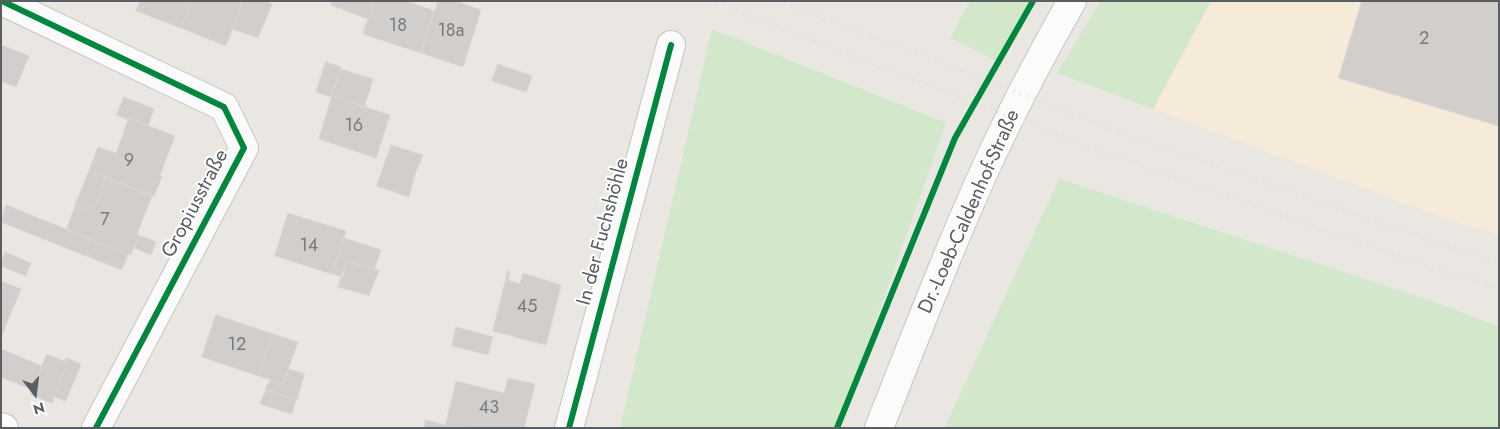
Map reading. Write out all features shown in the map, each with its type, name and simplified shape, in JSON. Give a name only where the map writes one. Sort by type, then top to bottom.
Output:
[{"type":"street","name":"Gropiusstraße","points":[[2,1],[224,107],[244,148],[96,428]]},
{"type":"street","name":"Dr.-Loeb-Caldenhof-Straße","points":[[879,428],[958,233],[994,150],[1038,61],[1072,1]]},
{"type":"street","name":"In der Fuchshöhle","points":[[569,428],[671,45]]},
{"type":"shaded area","points":[[1211,1],[1499,1],[1499,235],[1454,222],[1153,109]]},
{"type":"green space","points":[[970,1],[1034,1],[1000,63],[950,38]]},
{"type":"green space","points":[[1101,1],[1211,1],[1153,109],[1057,73]]},
{"type":"green space","points":[[712,29],[946,123],[838,428],[620,428]]},
{"type":"green space","points":[[1059,179],[1435,302],[1499,327],[1499,428],[945,427]]},
{"type":"building","points":[[140,1],[192,1],[181,28],[136,11]]},
{"type":"building","points":[[192,1],[243,1],[226,46],[181,28]]},
{"type":"building","points":[[243,1],[266,1],[272,4],[258,38],[232,29]]},
{"type":"building","points":[[332,1],[375,1],[368,19],[331,5]]},
{"type":"building","points":[[375,1],[406,1],[435,11],[421,53],[363,34]]},
{"type":"building","points":[[438,1],[456,1],[481,10],[463,67],[421,53]]},
{"type":"building","points":[[1362,1],[1499,1],[1499,126],[1339,78]]},
{"type":"building","points":[[1,45],[29,56],[16,87],[1,81]]},
{"type":"building","points":[[326,62],[341,67],[331,97],[316,92]]},
{"type":"building","points":[[498,64],[532,76],[526,92],[492,81]]},
{"type":"building","points":[[341,69],[373,79],[365,105],[367,106],[366,108],[331,97]]},
{"type":"building","points":[[332,96],[390,115],[376,158],[319,139]]},
{"type":"building","points":[[124,97],[154,109],[148,126],[117,115]]},
{"type":"building","points":[[129,118],[175,136],[154,196],[89,171],[98,147],[116,153]]},
{"type":"building","points":[[391,145],[423,155],[413,179],[415,179],[409,197],[377,186]]},
{"type":"building","points":[[89,171],[106,178],[92,212],[75,206]]},
{"type":"building","points":[[106,178],[152,196],[131,255],[66,230],[75,206],[92,212]]},
{"type":"building","points":[[6,205],[98,242],[91,258],[1,222]]},
{"type":"building","points":[[288,213],[346,231],[332,274],[275,256]]},
{"type":"building","points":[[139,235],[156,242],[151,255],[134,248]]},
{"type":"building","points":[[344,238],[381,250],[374,270],[347,261],[343,277],[332,274]]},
{"type":"building","points":[[98,242],[128,254],[122,270],[91,258]]},
{"type":"building","points":[[5,252],[31,263],[26,276],[1,266]]},
{"type":"building","points":[[347,261],[379,271],[370,296],[338,287]]},
{"type":"building","points":[[508,271],[510,271],[508,280],[520,284],[523,273],[561,285],[546,345],[493,331]]},
{"type":"building","points":[[1,281],[21,289],[1,337]]},
{"type":"building","points":[[216,315],[273,334],[259,376],[202,357]]},
{"type":"building","points":[[456,327],[493,337],[488,355],[452,346]]},
{"type":"building","points":[[273,334],[298,342],[283,384],[259,376]]},
{"type":"building","points":[[1,349],[42,366],[33,390],[1,377]]},
{"type":"building","points":[[47,354],[68,363],[52,403],[31,395]]},
{"type":"building","points":[[66,358],[81,364],[66,401],[54,397],[68,363],[65,362]]},
{"type":"building","points":[[289,369],[305,374],[297,400],[265,389],[270,380],[283,384]]},
{"type":"building","points":[[508,378],[535,384],[524,428],[445,427],[456,381],[504,393]]},
{"type":"building","points":[[266,390],[296,400],[292,414],[260,404]]},
{"type":"building","points":[[426,420],[445,425],[448,428],[424,428]]},
{"type":"railway","points":[[710,1],[1096,150],[1433,268],[1499,288]]},
{"type":"railway","points":[[778,1],[944,63],[1105,127],[1499,263]]},
{"type":"cycle path","points":[[2,1],[224,107],[244,148],[96,428]]},
{"type":"cycle path","points":[[837,428],[955,138],[1033,1]]},
{"type":"cycle path","points":[[569,428],[671,45]]}]
